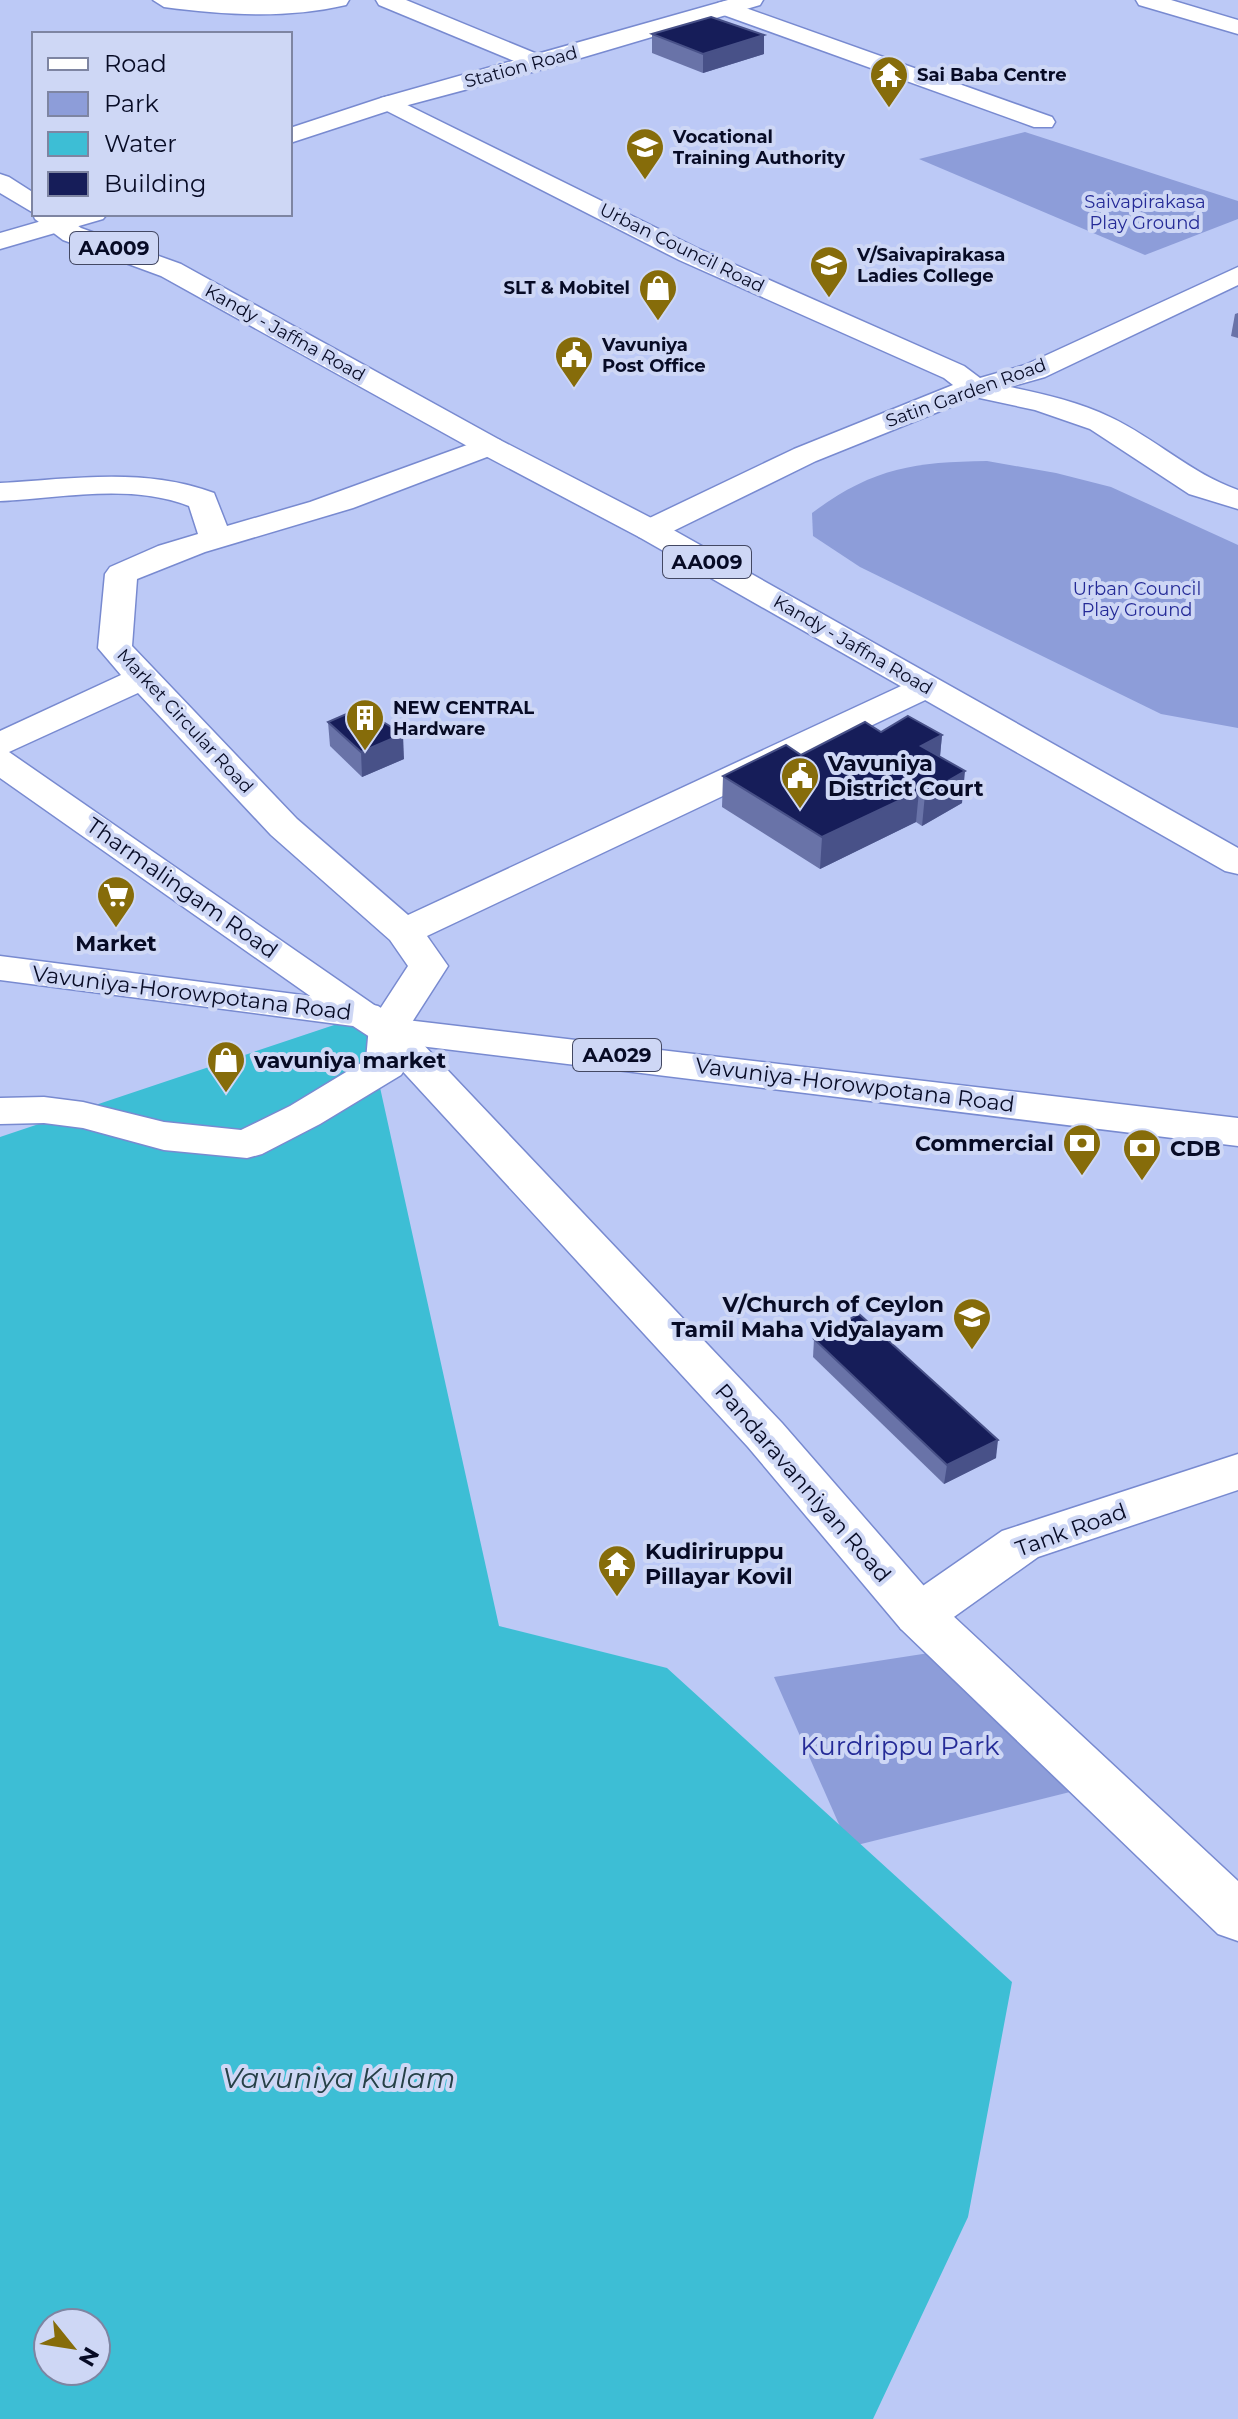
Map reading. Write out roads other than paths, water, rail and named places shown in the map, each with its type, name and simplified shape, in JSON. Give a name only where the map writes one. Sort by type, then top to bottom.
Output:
[{"type":"main road","points":[[164,0],[204,6],[261,8],[338,0]]},
{"type":"main road","points":[[387,0],[539,63]]},
{"type":"main road","name":"Station Road","points":[[292,135],[389,103],[539,63],[752,0]]},
{"type":"main road","points":[[1147,0],[1238,27]]},
{"type":"main road","points":[[726,8],[1043,122]]},
{"type":"main road","name":"Urban Council Road","points":[[389,103],[688,254],[954,372],[976,389]]},
{"type":"main road","points":[[0,165],[32,183]]},
{"type":"main road","points":[[0,182],[32,204]]},
{"type":"main road","points":[[0,241],[50,220],[79,216]]},
{"type":"main road","name":"Kandy - Jaffna Road","points":[[104,216],[171,270]]},
{"type":"main road","name":"Kandy - Jaffna Road","points":[[50,220],[171,270],[489,446],[650,530],[1238,863]]},
{"type":"main road","name":"Satin Garden Road","points":[[650,530],[805,455],[944,397],[1035,371],[1238,275]]},
{"type":"main road","points":[[976,389],[1043,403],[1100,423],[1200,487],[1238,500]]},
{"type":"main road","name":"Market Circular Road","points":[[375,1022],[428,966],[404,932],[284,827],[115,648],[121,574],[142,562],[321,510],[489,446]]},
{"type":"main road","points":[[0,492],[158,486],[185,490],[203,500],[216,539]]},
{"type":"main road","points":[[0,744],[144,677]]},
{"type":"main road","points":[[404,932],[926,687]]},
{"type":"main road","name":"Tharmalingam Road","points":[[0,761],[375,1022]]},
{"type":"main road","name":"Vavuniya-Horowpotana Road","points":[[0,968],[375,1022],[1238,1132]]},
{"type":"main road","points":[[0,1111],[44,1110],[83,1115],[164,1136],[247,1144],[305,1115],[386,1066],[375,1022]]},
{"type":"main road","name":"Pandaravanniyan Road","points":[[375,1022],[765,1435],[919,1615],[1238,1917]]},
{"type":"main road","name":"Tank Road","points":[[919,1615],[1020,1544],[1238,1472]]},
{"type":"water","name":"Vavuniya Kulam","points":[[364,1015],[499,1626],[667,1668],[1012,1982],[968,2217],[873,2419],[0,2419],[0,1137]]},
{"type":"place","name":"Sai Baba Centre","points":[[889,109]]},
{"type":"place","name":"Vocational Training Authority","points":[[645,181]]},
{"type":"place","name":"V/Saivapirakasa Ladies College","points":[[829,299]]},
{"type":"place","name":"SLT & Mobitel","points":[[658,322]]},
{"type":"place","name":"Vavuniya Post Office","points":[[574,389]]},
{"type":"place","name":"NEW CENTRAL Hardware","points":[[365,752]]},
{"type":"place","name":"Vavuniya District Court","points":[[800,810]]},
{"type":"place","name":"Market","points":[[116,929]]},
{"type":"place","name":"vavuniya market","points":[[226,1094]]},
{"type":"place","name":"Commercial","points":[[1082,1177]]},
{"type":"place","name":"CDB","points":[[1142,1182]]},
{"type":"place","name":"V/Church of Ceylon Tamil Maha Vidyalayam","points":[[972,1351]]},
{"type":"place","name":"Kudiriruppu Pillayar Kovil","points":[[617,1598]]},
{"type":"park label","name":"Saivapirakasa Play Ground","points":[[1145,212]]},
{"type":"park label","name":"Urban Council Play Ground","points":[[1137,599]]},
{"type":"park label","name":"Kurdrippu Park","points":[[900,1746]]}]
